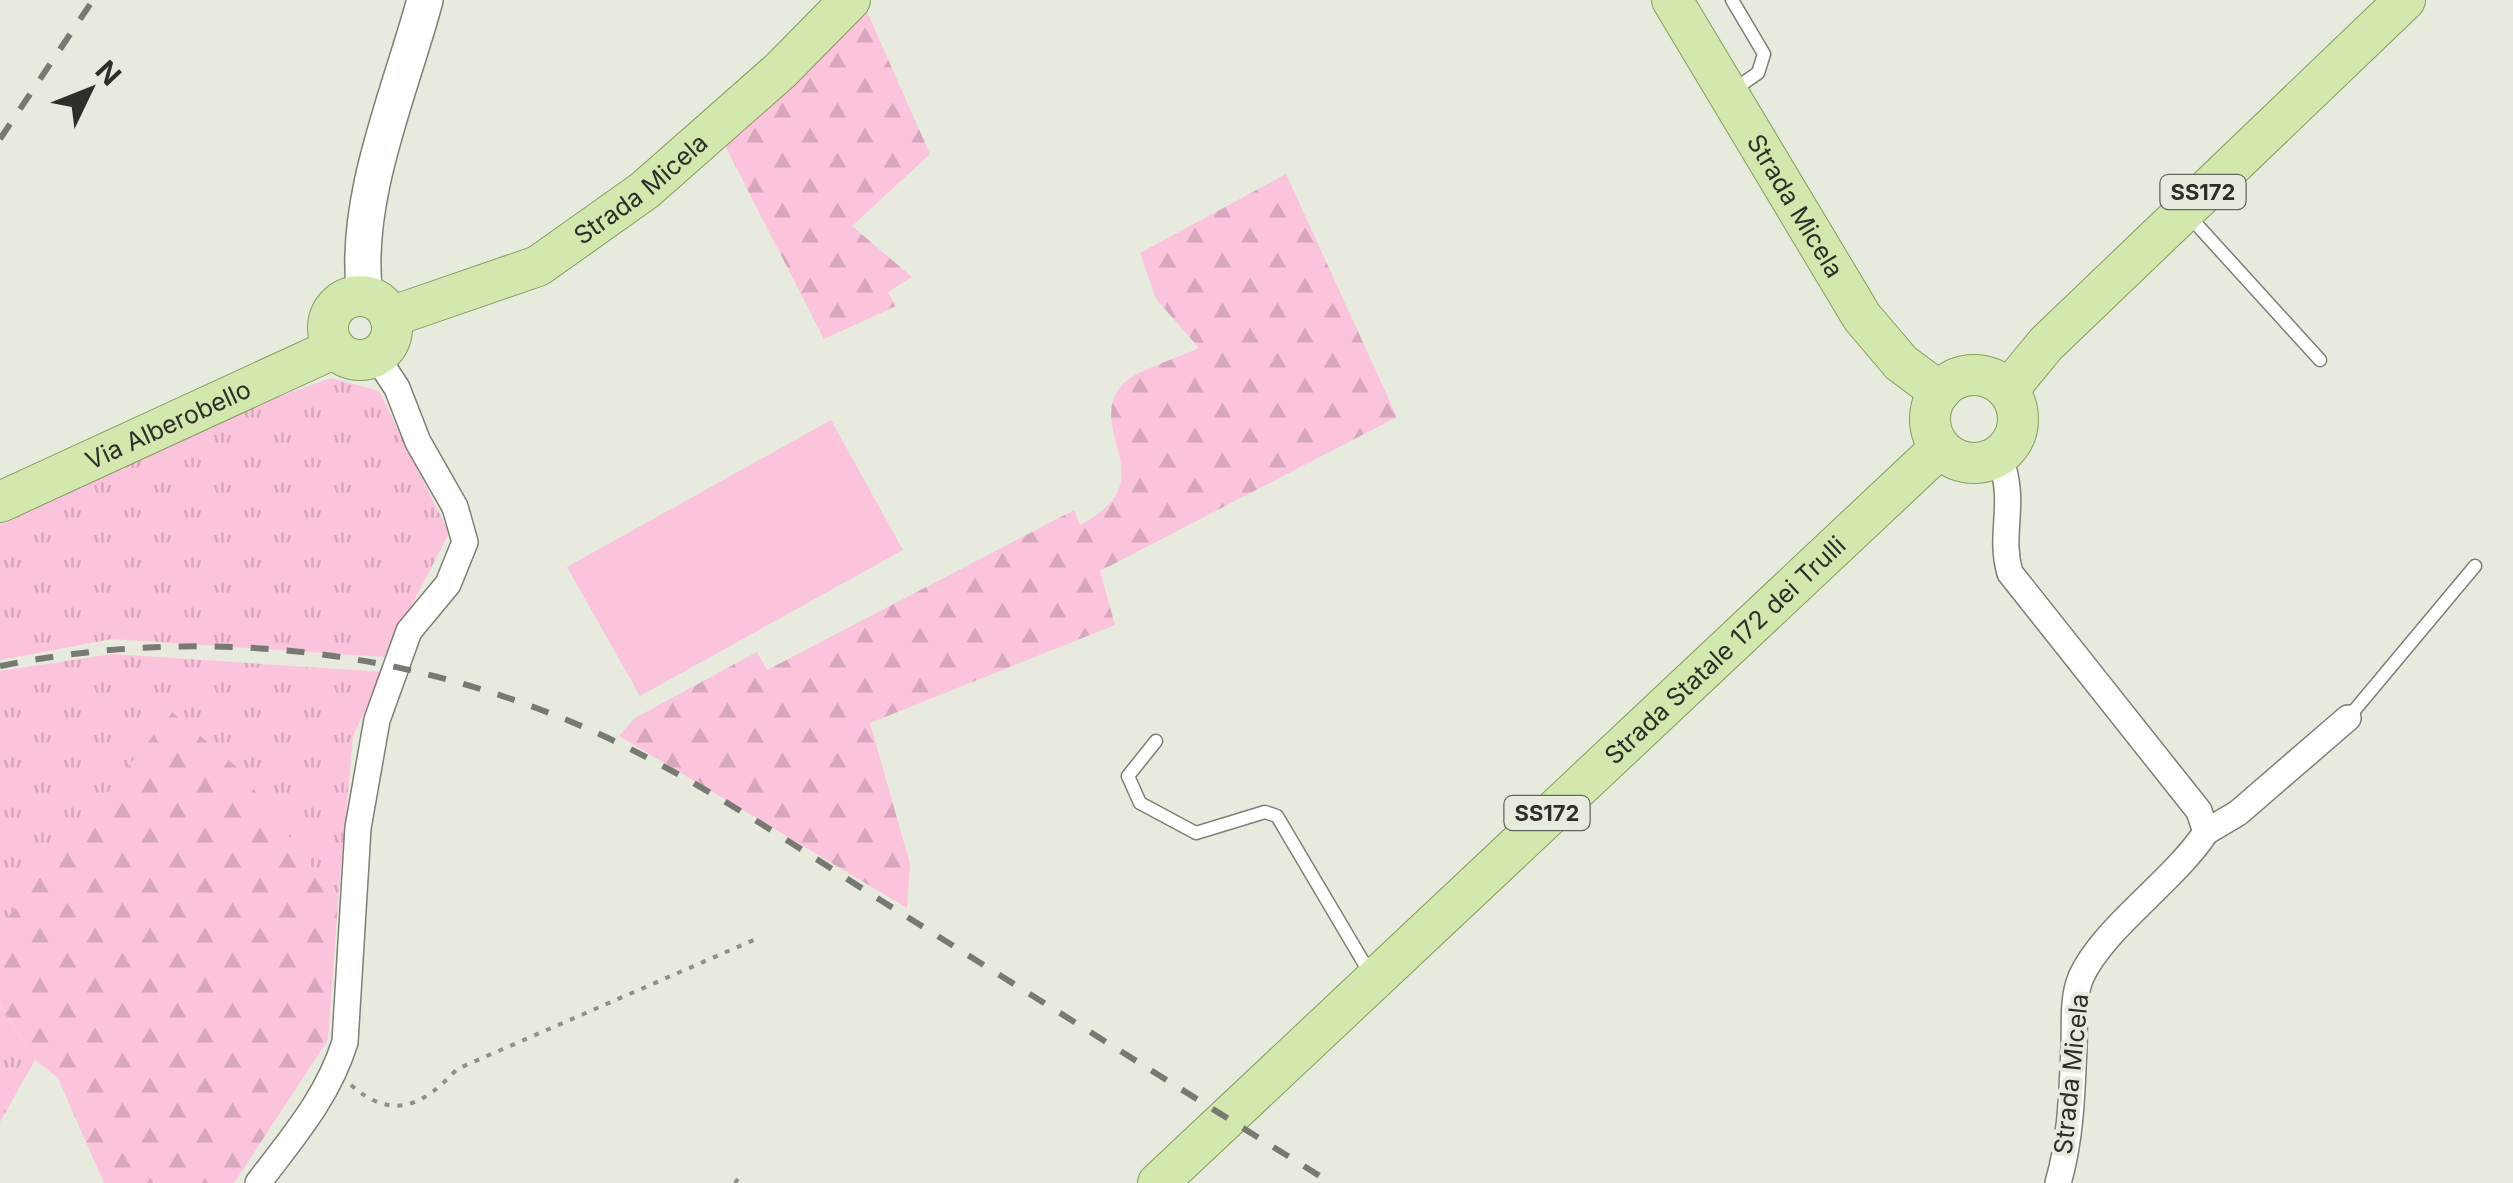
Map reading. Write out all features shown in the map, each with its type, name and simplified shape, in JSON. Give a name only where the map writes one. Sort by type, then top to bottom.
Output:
[{"type":"main road","name":"Strada Micela","points":[[378,307],[538,266],[646,190],[780,71],[850,0]]},
{"type":"main road","name":"Strada Micela","points":[[1672,0],[1871,329],[1901,363],[1940,392]]},
{"type":"main road","name":"SS172","points":[[2008,390],[2046,344],[2405,0]]},
{"type":"main road","points":[[344,300],[378,307],[388,343],[376,356],[350,358],[334,348],[330,316],[344,300]]},
{"type":"main road","name":"Via Alberobello","points":[[0,502],[334,348]]},
{"type":"main road","points":[[1973,375],[1986,376],[2008,390],[2019,418],[2017,432],[1999,456],[1988,462],[1962,462],[1940,448],[1930,420],[1940,392],[1949,383],[1973,375]]},
{"type":"main road","name":"Strada Statale 172 dei Trulli","points":[[1158,1183],[1372,977],[1940,448]]},
{"type":"street","points":[[378,307],[359,253],[368,203],[425,0]]},
{"type":"street","points":[[258,1183],[314,1110],[336,1072],[346,1042],[358,828],[377,720],[409,631],[448,584],[465,542],[455,506],[418,442],[398,388],[376,356]]},
{"type":"street","points":[[1999,456],[2011,504],[2005,556],[2010,573],[2199,811],[2206,832]]},
{"type":"street","name":"Strada Micela","points":[[2058,1183],[2068,1140],[2074,1002],[2082,976],[2100,950],[2191,856],[2206,832],[2238,813],[2348,718]]},
{"type":"lane","points":[[1727,94],[1758,73],[1764,54],[1732,0]]},
{"type":"lane","points":[[2184,211],[2320,360]]},
{"type":"lane","points":[[2348,718],[2475,566]]},
{"type":"lane","points":[[1156,741],[1128,776],[1140,803],[1196,833],[1265,812],[1276,816],[1372,977]]},
{"type":"path","points":[[336,1072],[368,1100],[396,1106],[430,1099],[458,1069],[756,939]]},
{"type":"path","points":[[735,1183],[740,1176]]},
{"type":"green space","points":[[864,5],[930,154],[852,226],[912,277],[888,292],[896,306],[824,339],[722,140]]},
{"type":"green space","points":[[1286,174],[1397,417],[1100,571],[1115,625],[870,723],[910,864],[907,908],[619,736],[635,718],[757,652],[767,670],[1074,510],[1080,525],[1105,508],[1118,490],[1122,473],[1111,420],[1113,403],[1122,385],[1146,370],[1199,348],[1156,299],[1140,253]]},
{"type":"green space","points":[[331,378],[379,391],[449,533],[385,657],[112,639],[0,660],[0,512],[162,439]]},
{"type":"green space","points":[[831,420],[903,550],[640,696],[567,567]]},
{"type":"green space","points":[[113,654],[383,672],[353,736],[338,903],[238,768],[172,712],[0,927],[0,671]]},
{"type":"green space","points":[[172,712],[238,768],[338,903],[328,1040],[234,1183],[104,1183],[58,1078],[35,1060],[0,1004],[0,927]]},
{"type":"green space","points":[[0,1005],[35,1060],[0,1122]]},
{"type":"railway","points":[[0,139],[93,0]]},
{"type":"railway","points":[[0,666],[153,647],[304,652],[453,681],[525,704],[597,733],[717,797],[1331,1183]]}]
